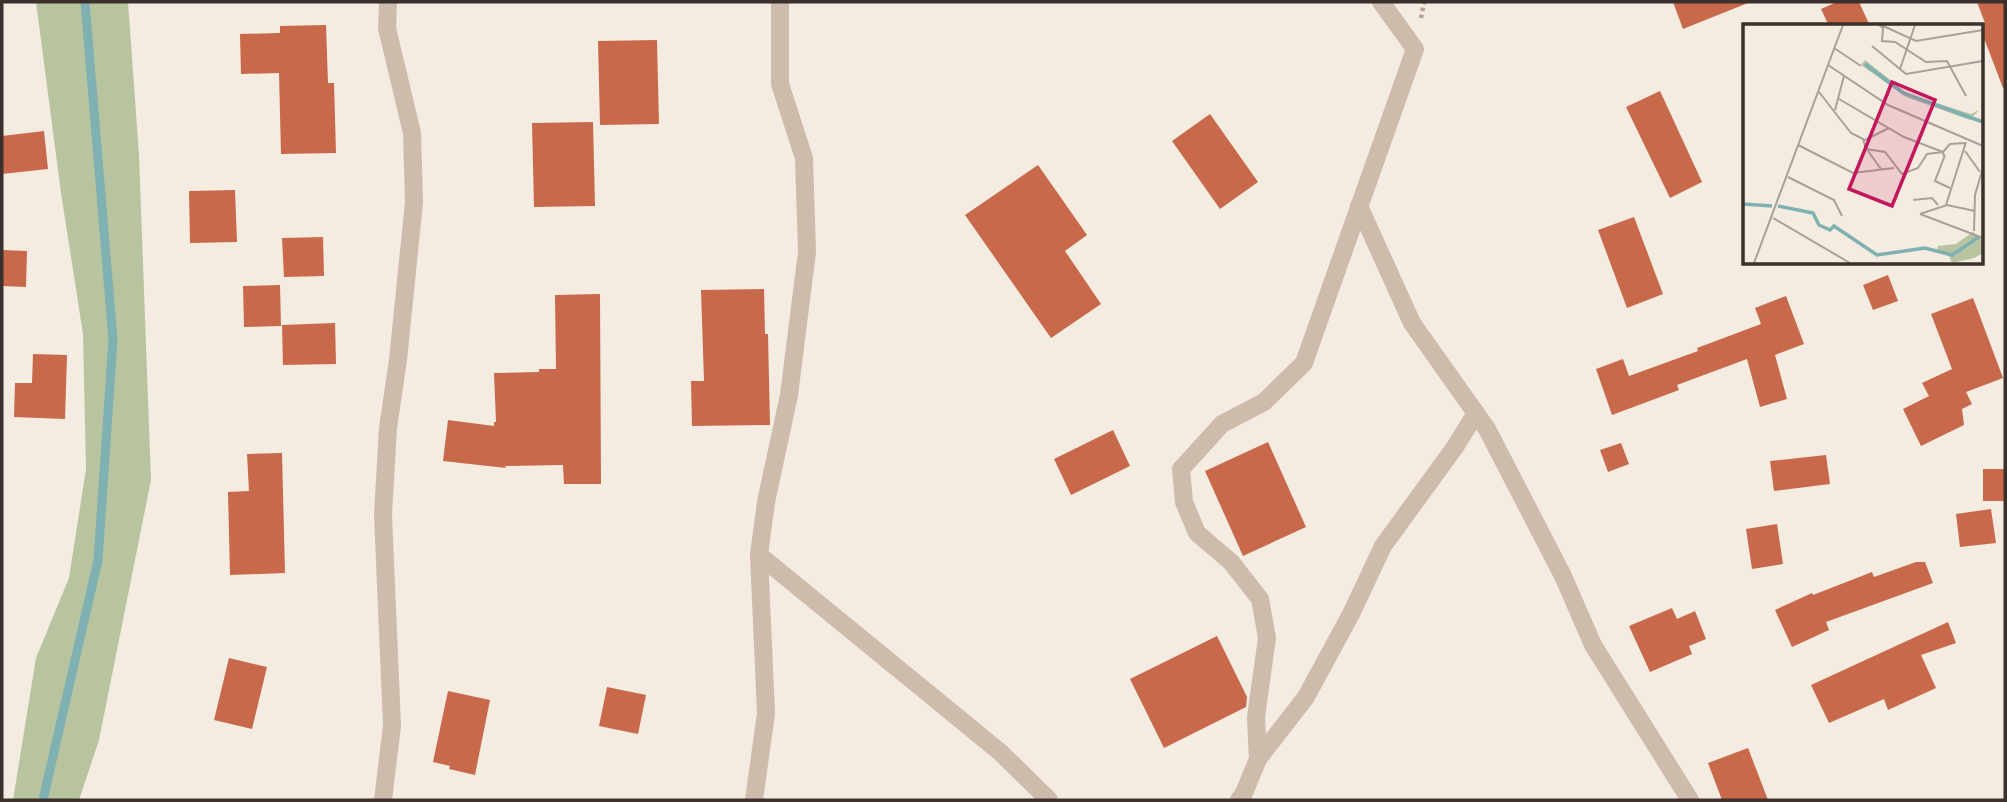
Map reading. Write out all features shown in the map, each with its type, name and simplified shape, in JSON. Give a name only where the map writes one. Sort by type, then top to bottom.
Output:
[{"type":"street","points":[[383,800],[392,726],[383,514],[388,428],[398,360],[414,202],[412,132],[387,28],[388,2]]},
{"type":"street","points":[[754,800],[766,713],[759,555],[766,502],[789,395],[807,252],[804,158],[780,84],[780,2]]},
{"type":"street","points":[[1258,759],[1256,717],[1266,638],[1260,599],[1231,562],[1197,533],[1184,502],[1181,469],[1222,425],[1264,402],[1304,363],[1415,49],[1381,2]]},
{"type":"street","points":[[1359,206],[1412,323],[1487,429],[1563,576],[1593,645],[1690,800]]},
{"type":"street","points":[[1239,800],[1258,759],[1306,697],[1351,614],[1383,546],[1455,447],[1476,413]]},
{"type":"street","points":[[759,555],[1000,752],[1049,800]]},
{"type":"green space","points":[[36,2],[128,2],[139,155],[151,480],[99,740],[79,800],[13,800],[36,658],[69,578],[86,469],[83,334]]},
{"type":"building","points":[[1673,2],[1748,2],[1748,3],[1683,29]]},
{"type":"building","points":[[1837,2],[1859,2],[1869,24],[1828,24],[1821,9]]},
{"type":"building","points":[[1977,2],[2005,2],[2003,88],[1982,33],[1982,24],[1985,23]]},
{"type":"building","points":[[326,25],[328,83],[334,83],[336,153],[281,154],[279,73],[241,74],[240,34],[280,33],[280,26]]},
{"type":"building","points":[[657,40],[659,124],[600,125],[598,41]]},
{"type":"building","points":[[1660,91],[1702,182],[1670,198],[1626,107]]},
{"type":"building","points":[[1210,114],[1258,182],[1220,209],[1172,141]]},
{"type":"building","points":[[593,122],[595,206],[534,207],[532,123]]},
{"type":"building","points":[[44,131],[48,169],[2,174],[2,136]]},
{"type":"building","points":[[1038,165],[1087,235],[1065,251],[1101,304],[1051,338],[965,215]]},
{"type":"building","points":[[235,190],[237,242],[190,243],[189,191]]},
{"type":"building","points":[[1634,217],[1663,294],[1627,308],[1598,230]]},
{"type":"building","points":[[323,237],[324,276],[284,277],[282,238]]},
{"type":"building","points":[[2,250],[27,251],[26,287],[2,286]]},
{"type":"building","points":[[1888,275],[1898,301],[1873,310],[1863,285]]},
{"type":"building","points":[[280,285],[281,326],[244,327],[243,286]]},
{"type":"building","points":[[764,289],[770,425],[692,426],[691,381],[704,381],[701,290]]},
{"type":"building","points":[[600,294],[601,484],[564,484],[563,465],[505,466],[506,468],[443,461],[448,420],[494,426],[494,373],[556,369],[555,295]]},
{"type":"building","points":[[1786,296],[1804,344],[1775,355],[1787,399],[1760,407],[1747,359],[1677,385],[1679,390],[1612,415],[1596,369],[1623,359],[1629,376],[1698,351],[1697,348],[1761,324],[1755,308]]},
{"type":"building","points":[[1973,298],[2003,378],[1966,392],[1972,404],[1962,409],[1964,425],[1921,446],[1903,409],[1929,396],[1922,383],[1952,369],[1931,314]]},
{"type":"building","points":[[335,323],[336,364],[283,365],[282,325]]},
{"type":"building","points":[[33,354],[67,355],[65,419],[14,417],[15,383],[32,383]]},
{"type":"building","points":[[1113,430],[1130,466],[1071,495],[1054,459]]},
{"type":"building","points":[[1268,442],[1306,527],[1243,556],[1205,471]]},
{"type":"building","points":[[1621,443],[1629,464],[1608,472],[1600,450]]},
{"type":"building","points":[[282,453],[285,573],[230,575],[228,492],[249,491],[247,454]]},
{"type":"building","points":[[1826,455],[1830,484],[1774,491],[1770,461]]},
{"type":"building","points":[[1983,469],[2005,469],[2005,501],[1983,501]]},
{"type":"building","points":[[1991,509],[1996,543],[1960,547],[1956,514]]},
{"type":"building","points":[[1777,524],[1783,564],[1752,569],[1746,529]]},
{"type":"building","points":[[1916,562],[1925,562],[1933,583],[1826,622],[1829,630],[1792,647],[1775,610],[1812,593],[1813,595],[1872,572],[1874,577]]},
{"type":"building","points":[[1672,608],[1677,619],[1695,611],[1706,639],[1689,646],[1692,654],[1650,672],[1629,626]]},
{"type":"building","points":[[1948,622],[1956,643],[1921,655],[1936,688],[1888,710],[1884,699],[1829,723],[1811,685]]},
{"type":"building","points":[[1217,636],[1247,697],[1246,707],[1164,748],[1130,679]]},
{"type":"building","points":[[229,658],[267,667],[252,729],[214,720]]},
{"type":"building","points":[[607,687],[646,695],[638,734],[599,726]]},
{"type":"building","points":[[448,691],[490,700],[475,775],[433,762]]},
{"type":"building","points":[[1748,748],[1768,800],[1722,800],[1708,763]]},
{"type":"waterway","points":[[43,800],[98,560],[113,340],[85,2]]}]
